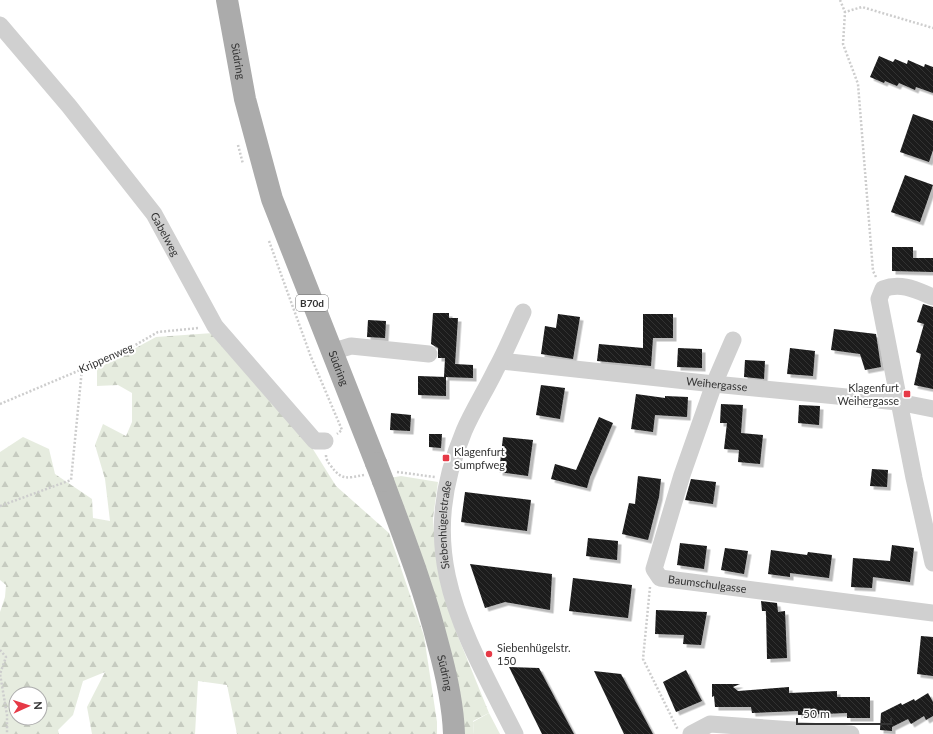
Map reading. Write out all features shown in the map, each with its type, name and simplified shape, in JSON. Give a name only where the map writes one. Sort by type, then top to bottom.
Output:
[{"type":"main road","name":"Südring","points":[[227,0],[245,99],[259,156],[272,199],[408,546],[430,613],[446,672],[454,734]]},
{"type":"street","name":"Gabelweg","points":[[0,25],[78,117],[154,214],[215,326],[315,441],[325,441]]},
{"type":"street","points":[[933,297],[905,286],[892,286],[883,289],[879,299],[898,402],[933,563]]},
{"type":"street","name":"Siebenhügelstraße","points":[[515,734],[468,640],[456,610],[447,581],[442,552],[443,511],[448,479],[456,452],[464,430],[501,361],[523,312]]},
{"type":"street","name":"Baumschulgasse","points":[[733,340],[714,384],[682,475],[654,569],[660,578],[933,613]]},
{"type":"street","points":[[331,352],[351,346],[429,354]]},
{"type":"street","name":"Weihergasse","points":[[501,361],[898,402],[933,409]]},
{"type":"street","points":[[691,734],[710,724],[802,732],[851,734]]},
{"type":"path","points":[[840,0],[845,12],[843,44],[858,84],[873,271],[883,289]]},
{"type":"path","points":[[845,12],[862,7],[933,28]]},
{"type":"path","name":"Krippenweg","points":[[0,404],[125,351],[158,332],[215,326]]},
{"type":"path","points":[[0,506],[71,480],[82,369]]},
{"type":"path","points":[[660,578],[650,581],[643,659],[680,734]]},
{"type":"path","points":[[0,650],[6,657],[0,674],[7,715],[7,734]]},
{"type":"green space","points":[[213,333],[311,446],[336,486],[389,533],[424,636],[437,722],[437,734],[237,734],[227,685],[198,681],[195,734],[92,734],[87,707],[105,672],[83,681],[73,715],[58,730],[59,734],[0,734],[0,612],[5,597],[6,585],[0,580],[0,452],[23,437],[49,449],[55,474],[92,499],[93,518],[110,521],[105,479],[95,445],[103,424],[126,436],[132,422],[132,393],[118,385],[97,386],[97,369],[156,337]]},
{"type":"green space","points":[[401,476],[438,482],[433,518],[436,558],[457,634],[489,713],[473,721],[474,734],[464,734],[390,478]]},
{"type":"green space","points":[[489,713],[500,734],[474,734],[473,722]]},
{"type":"building","points":[[879,56],[893,62],[895,59],[907,64],[908,60],[924,67],[925,64],[933,67],[933,93],[916,87],[915,90],[899,83],[897,86],[885,81],[884,83],[870,77]]},
{"type":"building","points":[[913,114],[933,121],[933,150],[929,162],[900,152]]},
{"type":"building","points":[[905,175],[933,185],[920,222],[891,212]]},
{"type":"building","points":[[892,247],[913,247],[913,258],[933,258],[933,272],[892,271]]},
{"type":"building","points":[[923,304],[933,307],[933,389],[914,385],[921,354],[916,352],[924,324],[917,322]]},
{"type":"building","points":[[433,313],[449,313],[449,318],[458,318],[455,364],[473,365],[473,378],[444,377],[445,358],[438,358],[438,348],[431,344]]},
{"type":"building","points":[[558,314],[580,317],[573,359],[541,354],[545,326],[556,328]]},
{"type":"building","points":[[643,314],[673,314],[673,338],[653,338],[651,366],[597,361],[599,344],[643,348]]},
{"type":"building","points":[[368,320],[386,321],[385,338],[367,337]]},
{"type":"building","points":[[834,329],[876,334],[881,367],[865,370],[860,354],[831,350]]},
{"type":"building","points":[[678,348],[702,349],[702,368],[677,367]]},
{"type":"building","points":[[790,348],[815,351],[813,376],[787,374]]},
{"type":"building","points":[[745,360],[765,361],[764,379],[744,377]]},
{"type":"building","points":[[418,376],[446,377],[446,396],[418,395]]},
{"type":"building","points":[[541,385],[565,388],[560,419],[536,415]]},
{"type":"building","points":[[636,394],[665,398],[665,396],[688,397],[687,417],[655,415],[653,432],[631,429]]},
{"type":"building","points":[[721,404],[743,405],[741,433],[763,435],[760,464],[738,462],[739,450],[724,449],[727,423],[720,423]]},
{"type":"building","points":[[799,405],[820,406],[819,425],[798,423]]},
{"type":"building","points":[[391,413],[411,415],[410,431],[390,430]]},
{"type":"building","points":[[599,417],[613,423],[590,477],[587,488],[551,479],[555,464],[576,470]]},
{"type":"building","points":[[429,434],[442,434],[441,448],[429,447]]},
{"type":"building","points":[[503,437],[533,440],[528,476],[499,472]]},
{"type":"building","points":[[872,469],[888,470],[887,487],[870,486]]},
{"type":"building","points":[[638,476],[661,479],[659,497],[648,540],[622,534],[629,503],[635,504]]},
{"type":"building","points":[[691,479],[716,482],[713,504],[685,500]]},
{"type":"building","points":[[465,492],[531,500],[527,531],[461,522]]},
{"type":"building","points":[[588,538],[618,541],[617,560],[586,556]]},
{"type":"building","points":[[680,543],[707,546],[704,569],[677,565]]},
{"type":"building","points":[[892,545],[914,548],[910,582],[873,577],[872,588],[851,587],[853,558],[890,561]]},
{"type":"building","points":[[725,548],[748,551],[744,574],[721,570]]},
{"type":"building","points":[[771,550],[807,555],[808,552],[832,555],[829,578],[790,573],[790,577],[768,574]]},
{"type":"building","points":[[470,564],[552,574],[550,610],[505,602],[485,608]]},
{"type":"building","points":[[573,578],[632,585],[628,618],[569,611]]},
{"type":"building","points":[[761,601],[777,603],[778,612],[785,611],[787,658],[767,659],[766,611],[762,611]]},
{"type":"building","points":[[656,610],[707,612],[701,645],[683,644],[684,635],[655,634]]},
{"type":"building","points":[[921,636],[933,637],[933,676],[917,674]]},
{"type":"building","points":[[509,667],[539,668],[574,734],[542,734]]},
{"type":"building","points":[[686,670],[702,701],[676,712],[663,682]]},
{"type":"building","points":[[594,671],[621,674],[653,734],[624,734]]},
{"type":"building","points":[[712,684],[740,684],[733,687],[738,691],[789,687],[789,693],[837,691],[837,697],[870,697],[870,718],[847,718],[847,713],[798,715],[798,711],[752,713],[751,707],[715,707],[714,696],[712,697]]},
{"type":"building","points":[[928,693],[933,702],[933,716],[926,720],[924,716],[911,724],[908,719],[892,727],[892,731],[880,730],[881,713],[901,703],[902,705],[914,699],[915,701]]},
{"type":"place","name":"Klagenfurt Weihergasse","points":[[907,394]]},
{"type":"place","name":"Klagenfurt Sumpfweg","points":[[446,458]]},
{"type":"place","name":"Siebenhügelstr. 150","points":[[489,654]]}]
